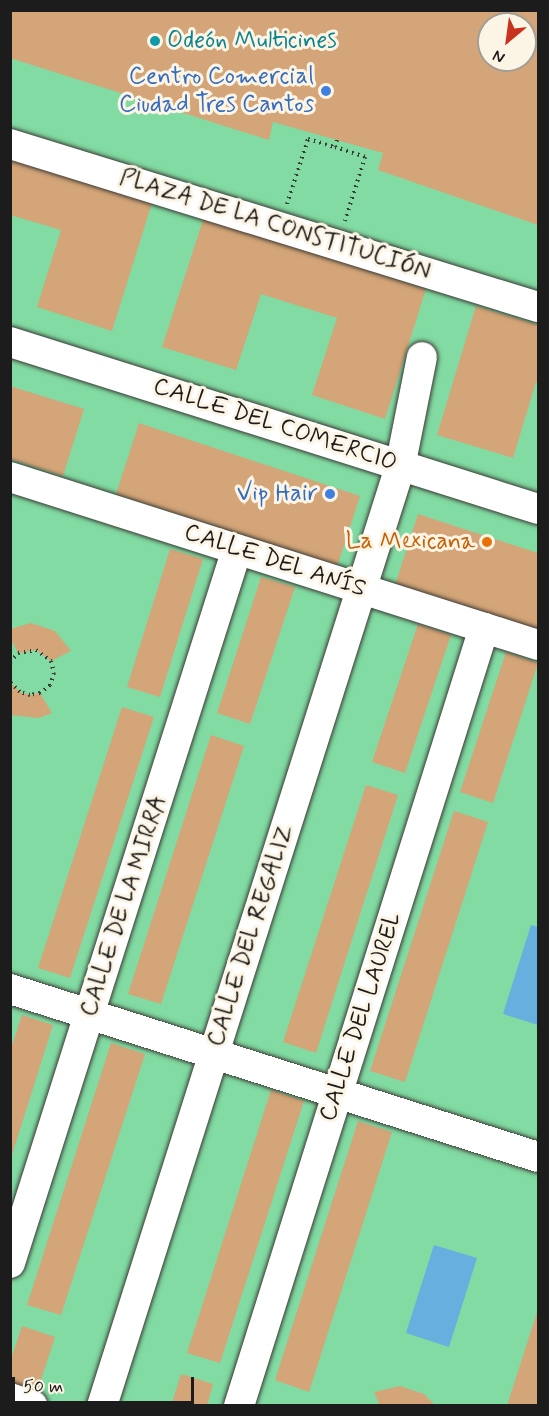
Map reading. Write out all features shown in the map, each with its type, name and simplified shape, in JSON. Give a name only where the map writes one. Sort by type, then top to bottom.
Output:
[{"type":"street","name":"PLAZA DE LA CONSTITUCIÓN","points":[[10,144],[538,307]]},
{"type":"street","name":"CALLE DEL COMERCIO","points":[[10,342],[538,509]]},
{"type":"street","name":"CALLE DEL REGALIZ","points":[[102,1406],[400,467],[422,357]]},
{"type":"street","name":"CALLE DEL ANÍS","points":[[10,477],[538,645]]},
{"type":"street","name":"CALLE DE LA MIRRA","points":[[10,1263],[237,549]]},
{"type":"street","name":"CALLE DEL LAUREL","points":[[238,1406],[484,628]]},
{"type":"street","points":[[10,988],[538,1157]]},
{"type":"street","points":[[10,1398],[33,1406]]},
{"type":"path","points":[[280,227],[308,139],[335,147],[365,157],[338,245]]},
{"type":"path","points":[[335,147],[337,140]]},
{"type":"path","points":[[10,662],[18,653],[36,650],[51,661],[54,673],[50,685],[40,693],[30,695],[20,692],[10,682]]},
{"type":"green space","points":[[10,11],[538,11],[538,1405],[11,1405]]},
{"type":"water","points":[[531,925],[538,927],[538,1025],[503,1014]]},
{"type":"water","points":[[434,1245],[477,1258],[449,1347],[406,1333]]},
{"type":"building","name":"Centro Comercial Ciudad Tres Cantos","points":[[10,10],[538,10],[538,225],[378,170],[383,153],[273,122],[269,140],[10,58]]},
{"type":"building","points":[[10,158],[152,203],[112,331],[37,307],[61,230],[10,215]]},
{"type":"building","points":[[204,217],[426,289],[385,419],[312,395],[337,318],[261,294],[236,370],[162,347]]},
{"type":"building","points":[[476,306],[538,325],[538,383],[536,382],[513,458],[437,435]]},
{"type":"building","points":[[10,386],[84,409],[63,476],[10,459]]},
{"type":"building","points":[[139,423],[360,496],[337,567],[116,494]]},
{"type":"building","points":[[418,514],[538,553],[538,631],[395,585]]},
{"type":"building","points":[[170,549],[203,559],[160,697],[127,687]]},
{"type":"building","points":[[261,577],[295,587],[250,724],[217,713]]},
{"type":"building","points":[[31,623],[55,631],[71,651],[51,661],[36,650],[18,653],[10,638],[10,629]]},
{"type":"building","points":[[418,624],[451,635],[405,773],[372,762]]},
{"type":"building","points":[[506,652],[538,663],[493,803],[460,792]]},
{"type":"building","points":[[10,682],[20,692],[30,695],[40,693],[52,713],[39,718],[10,715]]},
{"type":"building","points":[[122,707],[154,717],[70,978],[38,968]]},
{"type":"building","points":[[211,735],[244,746],[161,1004],[128,994]]},
{"type":"building","points":[[366,785],[398,795],[316,1053],[283,1042]]},
{"type":"building","points":[[454,811],[488,822],[405,1082],[370,1071]]},
{"type":"building","points":[[22,1015],[53,1025],[11,1158],[10,1051]]},
{"type":"building","points":[[111,1043],[145,1054],[61,1315],[27,1305]]},
{"type":"building","points":[[271,1090],[304,1101],[220,1363],[187,1353]]},
{"type":"building","points":[[358,1121],[392,1132],[309,1392],[275,1380]]},
{"type":"building","points":[[538,1309],[538,1406],[507,1406]]},
{"type":"building","points":[[22,1326],[55,1337],[36,1395],[10,1386],[10,1362]]},
{"type":"building","points":[[181,1374],[213,1384],[207,1406],[171,1406]]},
{"type":"building","points":[[400,1386],[424,1394],[436,1406],[380,1406],[374,1392]]},
{"type":"place","name":"Odeón Multicines","points":[[155,41]]},
{"type":"place","name":"Centro Comercial Ciudad Tres Cantos","points":[[326,91]]},
{"type":"place","name":"Vip Hair","points":[[330,494]]},
{"type":"place","name":"La Mexicana","points":[[487,542]]}]
